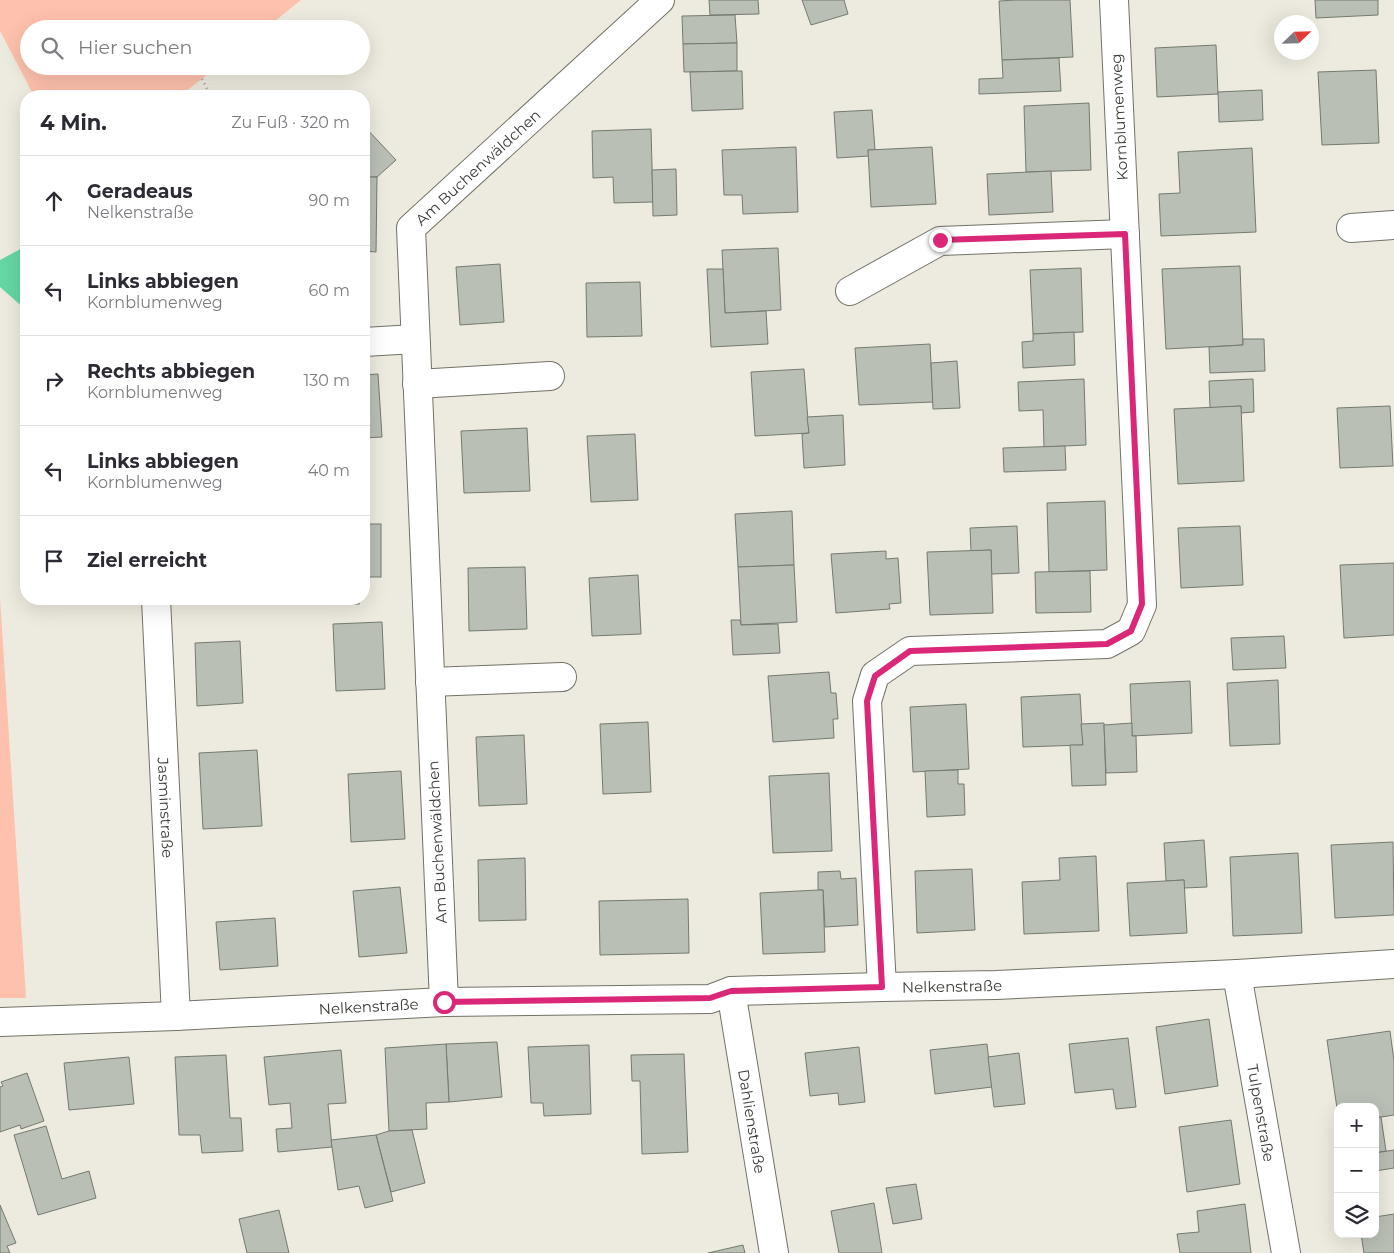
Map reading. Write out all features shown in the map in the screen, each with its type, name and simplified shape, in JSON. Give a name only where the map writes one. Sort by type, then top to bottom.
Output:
[{"type":"street","name":"Am Buchenwäldchen","points":[[444,1002],[411,228],[660,0]]},
{"type":"street","name":"Kornblumenweg","points":[[882,987],[867,701],[875,676],[910,651],[1107,644],[1131,631],[1142,604],[1114,0]]},
{"type":"street","points":[[1351,228],[1394,225]]},
{"type":"street","points":[[850,291],[940,240],[1125,234]]},
{"type":"street","points":[[370,342],[415,339]]},
{"type":"street","points":[[417,384],[550,376]]},
{"type":"street","name":"Jasminstraße","points":[[156,605],[176,1016]]},
{"type":"street","points":[[430,682],[562,677]]},
{"type":"street","name":"Nelkenstraße","points":[[0,1022],[176,1016],[444,1002],[710,998],[731,991],[996,985],[1237,974],[1394,964]]},
{"type":"street","name":"Tulpenstraße","points":[[1237,974],[1286,1253]]},
{"type":"street","name":"Dahlienstraße","points":[[731,991],[774,1253]]},
{"type":"path","points":[[202,79],[208,90]]},
{"type":"shaded area","points":[[0,0],[301,0],[276,20],[20,20],[20,69],[0,31]]},
{"type":"shaded area","points":[[23,75],[207,75],[188,90],[31,90]]},
{"type":"shaded area","points":[[20,249],[20,305],[0,287],[0,260]]},
{"type":"shaded area","points":[[0,598],[26,998],[0,998]]},
{"type":"building","points":[[709,0],[758,0],[759,14],[710,15]]},
{"type":"building","points":[[802,0],[844,0],[848,14],[811,25]]},
{"type":"building","points":[[1070,0],[1073,57],[1002,60],[999,1]]},
{"type":"building","points":[[1315,0],[1378,0],[1378,15],[1319,18],[1319,15],[1316,15]]},
{"type":"building","points":[[735,15],[737,43],[683,44],[682,16]]},
{"type":"building","points":[[737,43],[737,71],[684,72],[683,44]]},
{"type":"building","points":[[1216,45],[1218,94],[1157,97],[1155,48]]},
{"type":"building","points":[[1059,58],[1061,91],[979,94],[979,79],[1003,78],[1002,60]]},
{"type":"building","points":[[1376,70],[1379,143],[1322,145],[1318,72]]},
{"type":"building","points":[[742,71],[743,109],[692,111],[690,72]]},
{"type":"building","points":[[1262,90],[1263,120],[1219,122],[1218,92]]},
{"type":"building","points":[[1089,103],[1091,170],[1026,172],[1024,106]]},
{"type":"building","points":[[872,110],[875,150],[868,150],[869,156],[837,158],[834,112]]},
{"type":"building","points":[[651,129],[653,202],[614,203],[613,177],[593,178],[592,131]]},
{"type":"building","points":[[370,132],[396,160],[377,177],[370,177]]},
{"type":"building","points":[[796,147],[798,212],[743,214],[742,195],[724,195],[722,150]]},
{"type":"building","points":[[932,147],[936,204],[871,207],[868,150]]},
{"type":"building","points":[[1252,148],[1256,232],[1161,236],[1159,194],[1180,193],[1178,152]]},
{"type":"building","points":[[676,169],[677,215],[653,216],[652,170]]},
{"type":"building","points":[[1051,171],[1053,212],[989,215],[987,174]]},
{"type":"building","points":[[370,177],[377,177],[376,252],[370,252]]},
{"type":"building","points":[[778,248],[781,310],[725,313],[722,250]]},
{"type":"building","points":[[500,264],[504,322],[460,325],[456,267]]},
{"type":"building","points":[[1240,266],[1243,345],[1166,349],[1162,269]]},
{"type":"building","points":[[1081,268],[1083,332],[1033,334],[1030,270]]},
{"type":"building","points":[[707,269],[723,269],[725,313],[766,311],[768,344],[711,347]]},
{"type":"building","points":[[640,282],[642,336],[587,337],[586,283]]},
{"type":"building","points":[[1074,332],[1075,365],[1023,368],[1022,342],[1033,341],[1033,334]]},
{"type":"building","points":[[1243,339],[1264,339],[1265,371],[1210,373],[1209,347],[1243,345]]},
{"type":"building","points":[[930,344],[933,402],[859,405],[855,348]]},
{"type":"building","points":[[957,361],[960,408],[933,409],[931,363]]},
{"type":"building","points":[[804,369],[809,433],[755,436],[751,372]]},
{"type":"building","points":[[378,374],[382,437],[370,438],[370,375]]},
{"type":"building","points":[[1084,379],[1086,445],[1044,447],[1043,410],[1019,411],[1018,382]]},
{"type":"building","points":[[1253,379],[1254,412],[1241,413],[1241,406],[1210,408],[1209,381]]},
{"type":"building","points":[[1241,406],[1244,481],[1178,484],[1174,409]]},
{"type":"building","points":[[1390,406],[1393,466],[1340,468],[1337,408]]},
{"type":"building","points":[[843,415],[845,465],[804,468],[802,434],[809,433],[807,417]]},
{"type":"building","points":[[527,428],[530,491],[464,493],[461,431]]},
{"type":"building","points":[[635,434],[638,500],[591,502],[587,436]]},
{"type":"building","points":[[1065,446],[1066,470],[1004,472],[1003,448]]},
{"type":"building","points":[[1105,501],[1107,570],[1049,572],[1047,503]]},
{"type":"building","points":[[792,511],[794,565],[738,567],[735,514]]},
{"type":"building","points":[[370,524],[381,524],[381,577],[370,577]]},
{"type":"building","points":[[1017,526],[1019,573],[991,574],[991,550],[971,551],[970,528]]},
{"type":"building","points":[[1240,526],[1243,585],[1181,588],[1178,528]]},
{"type":"building","points":[[991,550],[993,613],[930,615],[927,552]]},
{"type":"building","points":[[886,551],[886,559],[898,558],[901,603],[889,604],[890,609],[836,613],[831,554]]},
{"type":"building","points":[[1394,563],[1394,635],[1344,638],[1340,565]]},
{"type":"building","points":[[794,565],[797,622],[741,625],[738,567]]},
{"type":"building","points":[[525,567],[527,629],[469,631],[468,568]]},
{"type":"building","points":[[1090,571],[1091,612],[1036,613],[1035,572]]},
{"type":"building","points":[[638,575],[641,634],[592,636],[589,578]]},
{"type":"building","points":[[731,620],[740,620],[741,625],[778,624],[780,653],[733,655]]},
{"type":"building","points":[[382,622],[385,689],[336,691],[333,624]]},
{"type":"building","points":[[1284,636],[1286,668],[1233,670],[1231,638]]},
{"type":"building","points":[[240,641],[243,703],[197,706],[195,643]]},
{"type":"building","points":[[829,672],[831,693],[836,693],[838,719],[833,719],[834,738],[773,742],[768,676]]},
{"type":"building","points":[[1278,680],[1280,744],[1230,746],[1227,683]]},
{"type":"building","points":[[1190,681],[1192,733],[1132,736],[1130,684]]},
{"type":"building","points":[[1080,694],[1083,745],[1023,747],[1021,697]]},
{"type":"building","points":[[966,704],[969,769],[913,772],[910,707]]},
{"type":"building","points":[[648,722],[651,792],[603,794],[600,724]]},
{"type":"building","points":[[1104,723],[1106,785],[1072,786],[1070,745],[1083,745],[1081,724]]},
{"type":"building","points":[[1132,723],[1132,736],[1136,736],[1137,772],[1106,773],[1104,725]]},
{"type":"building","points":[[524,735],[527,804],[479,806],[476,737]]},
{"type":"building","points":[[257,750],[262,826],[203,829],[199,753]]},
{"type":"building","points":[[958,770],[958,784],[964,784],[965,815],[927,817],[925,771]]},
{"type":"building","points":[[401,771],[405,839],[351,842],[348,774]]},
{"type":"building","points":[[829,773],[832,851],[773,853],[769,776]]},
{"type":"building","points":[[1204,840],[1207,887],[1184,888],[1184,880],[1166,881],[1164,843]]},
{"type":"building","points":[[1393,842],[1394,915],[1335,918],[1331,845]]},
{"type":"building","points":[[1298,853],[1302,933],[1233,936],[1230,857]]},
{"type":"building","points":[[1096,856],[1099,931],[1024,934],[1022,882],[1060,880],[1059,858]]},
{"type":"building","points":[[525,858],[526,920],[479,921],[478,860]]},
{"type":"building","points":[[972,869],[975,930],[917,933],[915,871]]},
{"type":"building","points":[[840,871],[841,879],[856,878],[858,925],[825,927],[823,890],[818,890],[818,872]]},
{"type":"building","points":[[1184,880],[1187,933],[1130,936],[1127,883]]},
{"type":"building","points":[[400,887],[407,953],[359,957],[353,891]]},
{"type":"building","points":[[823,890],[825,952],[763,954],[760,893]]},
{"type":"building","points":[[688,899],[689,953],[600,955],[599,901]]},
{"type":"building","points":[[275,918],[278,966],[220,970],[216,922]]},
{"type":"building","points":[[1209,1019],[1218,1086],[1165,1094],[1156,1027]]},
{"type":"building","points":[[1390,1031],[1394,1061],[1394,1115],[1379,1117],[1379,1103],[1336,1103],[1327,1040]]},
{"type":"building","points":[[1128,1038],[1136,1107],[1116,1109],[1113,1089],[1075,1093],[1069,1044]]},
{"type":"building","points":[[497,1042],[502,1097],[449,1102],[446,1044]]},
{"type":"building","points":[[446,1044],[449,1102],[426,1103],[427,1129],[389,1131],[385,1048]]},
{"type":"building","points":[[987,1044],[992,1087],[935,1094],[930,1050]]},
{"type":"building","points":[[589,1045],[591,1114],[544,1116],[543,1103],[531,1103],[528,1047]]},
{"type":"building","points":[[859,1047],[865,1102],[839,1105],[838,1093],[810,1096],[805,1053]]},
{"type":"building","points":[[341,1050],[346,1103],[328,1104],[332,1147],[278,1152],[276,1129],[292,1128],[290,1103],[269,1105],[264,1057]]},
{"type":"building","points":[[1019,1053],[1025,1104],[994,1107],[988,1057]]},
{"type":"building","points":[[684,1054],[688,1152],[642,1154],[640,1081],[632,1081],[631,1055]]},
{"type":"building","points":[[226,1055],[230,1118],[241,1118],[243,1151],[202,1153],[200,1135],[179,1135],[175,1057]]},
{"type":"building","points":[[129,1057],[134,1104],[69,1110],[64,1063]]},
{"type":"building","points":[[27,1073],[44,1121],[21,1129],[20,1125],[0,1132],[0,1087],[3,1086],[1,1082]]},
{"type":"building","points":[[1379,1117],[1381,1117],[1386,1151],[1379,1152],[1379,1148]]},
{"type":"building","points":[[1231,1120],[1240,1184],[1187,1192],[1179,1127]]},
{"type":"building","points":[[46,1126],[62,1179],[89,1171],[96,1198],[38,1215],[14,1135]]},
{"type":"building","points":[[412,1130],[425,1183],[391,1192],[376,1135],[389,1131]]},
{"type":"building","points":[[376,1135],[393,1201],[365,1208],[359,1186],[338,1190],[331,1140]]},
{"type":"building","points":[[1394,1150],[1394,1168],[1379,1170],[1379,1152]]},
{"type":"building","points":[[916,1184],[922,1219],[893,1224],[886,1188]]},
{"type":"building","points":[[874,1203],[882,1253],[839,1253],[831,1211]]},
{"type":"building","points":[[1245,1204],[1251,1253],[1180,1253],[1177,1234],[1199,1232],[1197,1211]]},
{"type":"building","points":[[0,1205],[16,1243],[7,1246],[10,1253],[0,1253]]},
{"type":"building","points":[[279,1210],[289,1253],[247,1253],[239,1219]]},
{"type":"building","points":[[1394,1214],[1394,1253],[1364,1253],[1362,1238],[1379,1238],[1379,1216]]},
{"type":"building","points":[[743,1245],[745,1253],[708,1253]]},
{"type":"route","points":[[444,1002],[710,998],[731,991],[882,987],[867,701],[875,676],[910,651],[1107,644],[1131,631],[1142,604],[1125,234],[940,240]]}]
